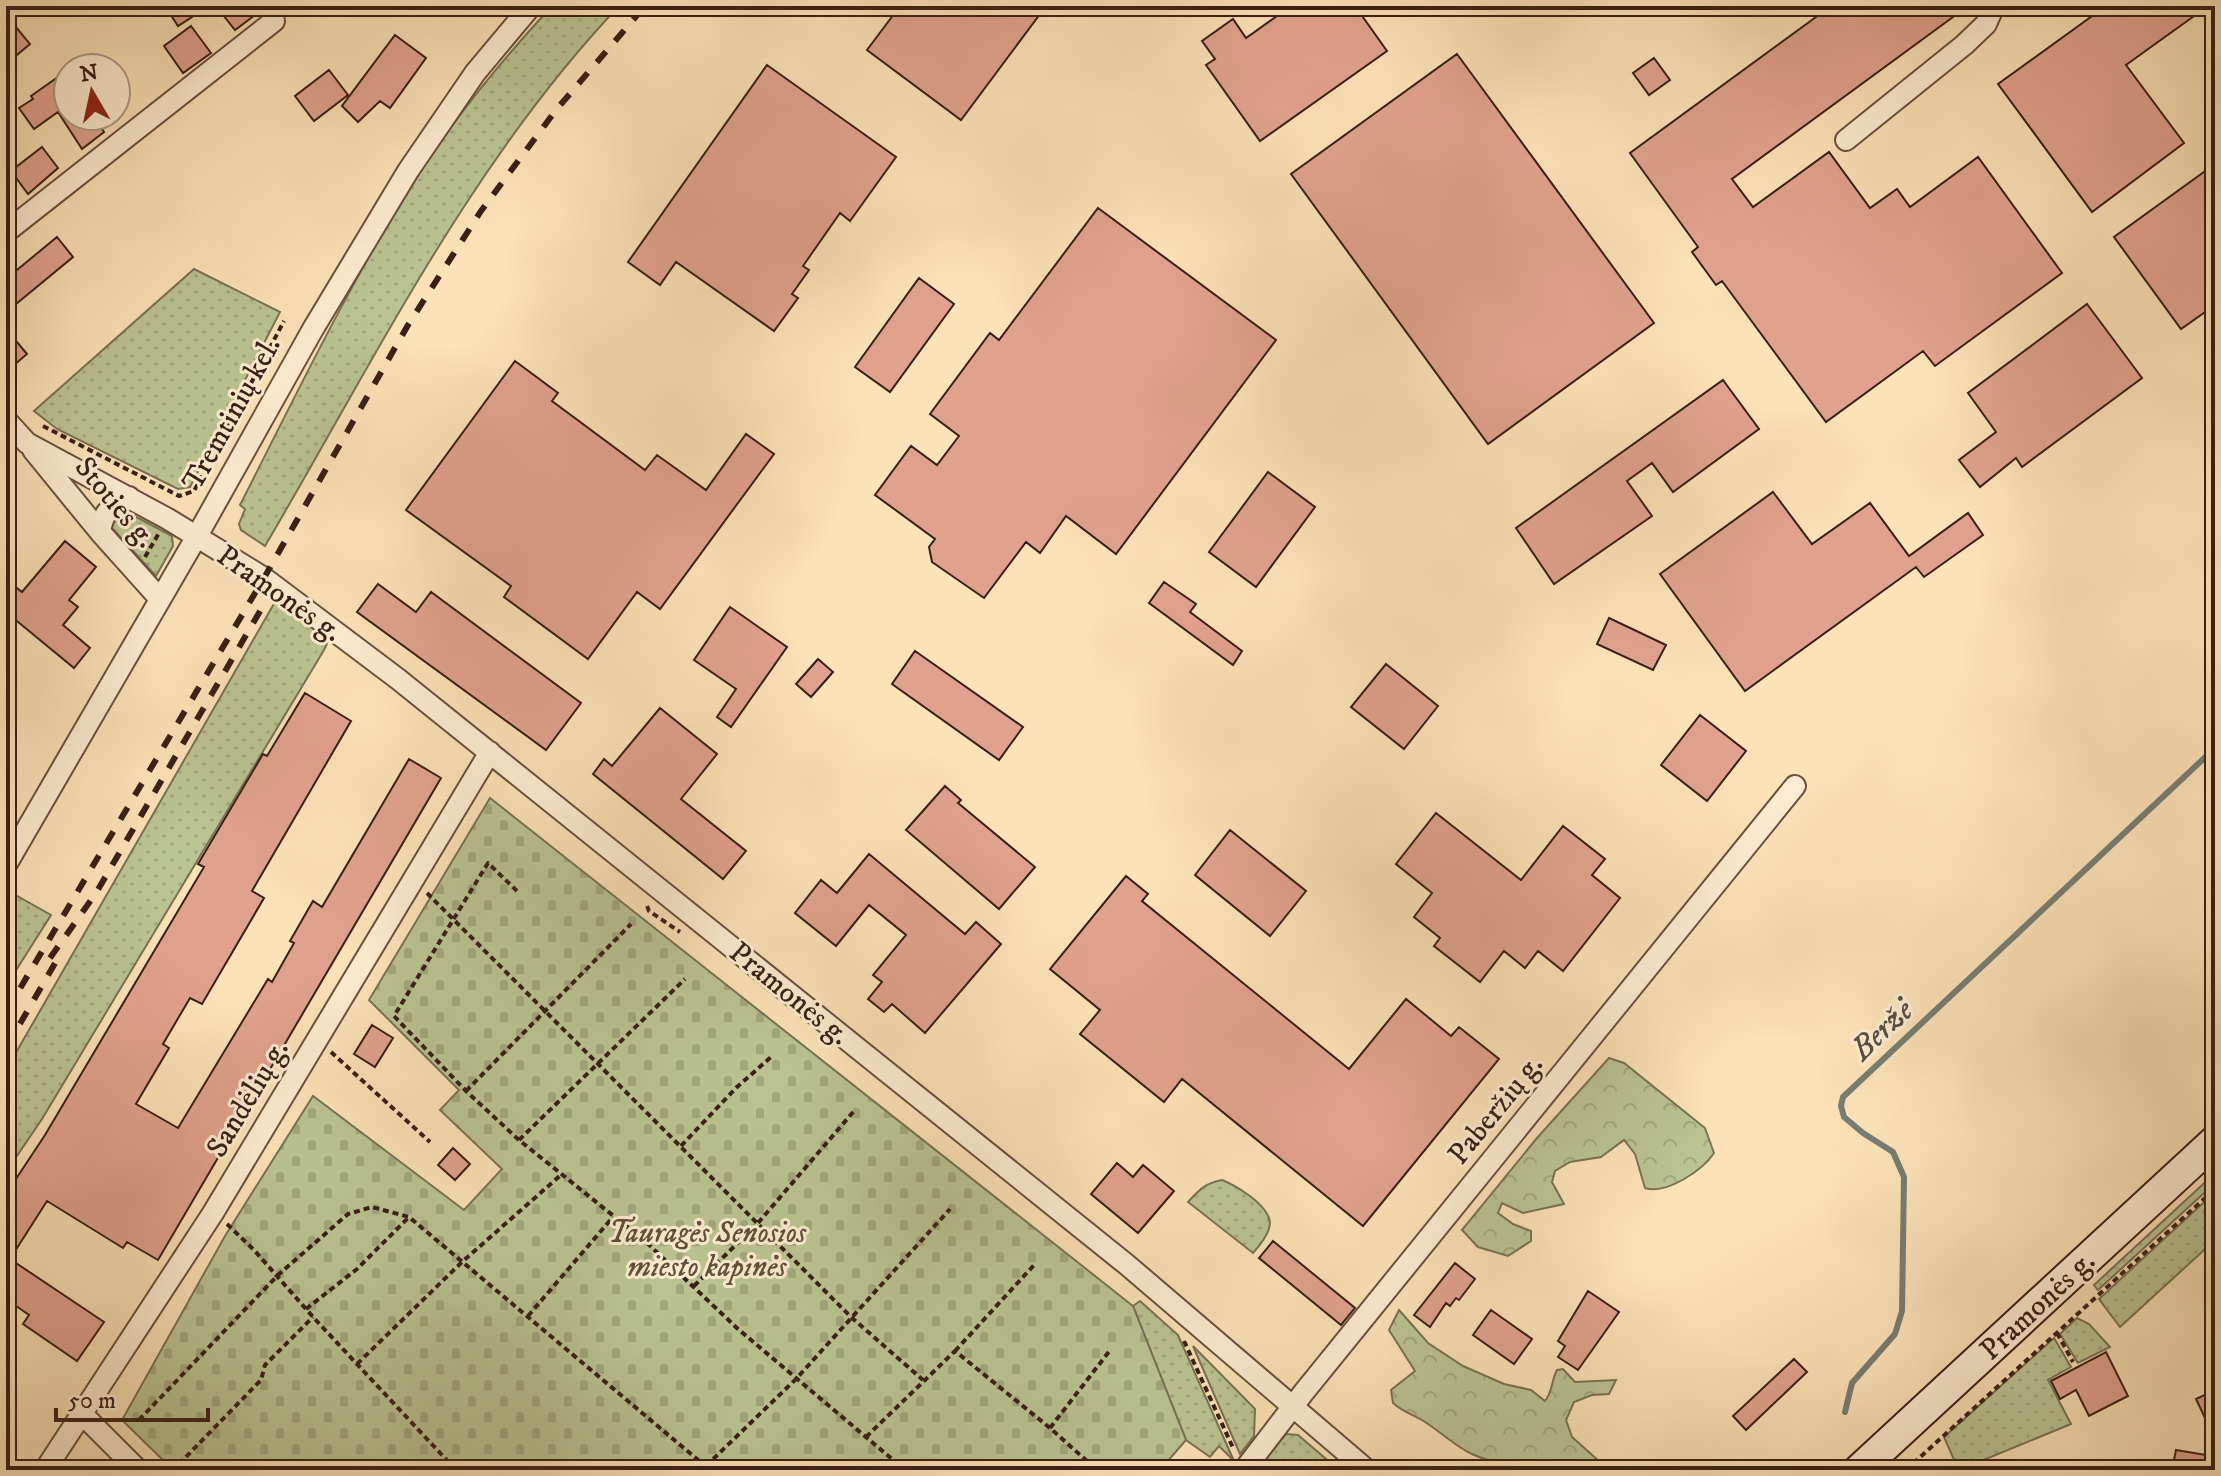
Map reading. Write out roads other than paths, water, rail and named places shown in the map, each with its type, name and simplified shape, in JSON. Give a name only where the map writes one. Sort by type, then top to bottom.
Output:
[{"type":"main road","name":"Pramonės g.","points":[[1859,1470],[2215,1141]]},
{"type":"street","name":"Tremtinių kel.","points":[[6,865],[313,329],[408,171],[475,73],[531,6]]},
{"type":"street","points":[[1846,140],[1964,45],[1986,24],[1994,6]]},
{"type":"street","points":[[6,232],[274,21]]},
{"type":"street","name":"Stoties g.","points":[[6,420],[160,599]]},
{"type":"street","name":"Stoties g.","points":[[27,443],[197,536]]},
{"type":"street","points":[[100,532],[106,511],[129,497]]},
{"type":"street","name":"Pramonės g.","points":[[197,536],[264,578],[338,632],[490,752],[1126,1264],[1367,1470]]},
{"type":"street","name":"Sandėlių g.","points":[[45,1470],[213,1213],[490,752]]},
{"type":"street","name":"Paberžių g.","points":[[1244,1470],[1795,786]]},
{"type":"street","points":[[82,1414],[138,1470]]},
{"type":"waterway","name":"Beržė","points":[[1845,1412],[1852,1383],[1895,1334],[1902,1311],[1904,1177],[1893,1152],[1844,1117],[1841,1106],[1843,1097],[2215,748]]},
{"type":"railway","points":[[6,1012],[264,578],[408,325],[481,211],[556,110],[645,6]]},
{"type":"railway","points":[[50,958],[96,893],[263,606]]},
{"type":"railway","points":[[6,1048],[62,951]]},
{"type":"park label","name":"Tauragės Senosios miesto kapinės","points":[[707,1249]]}]
